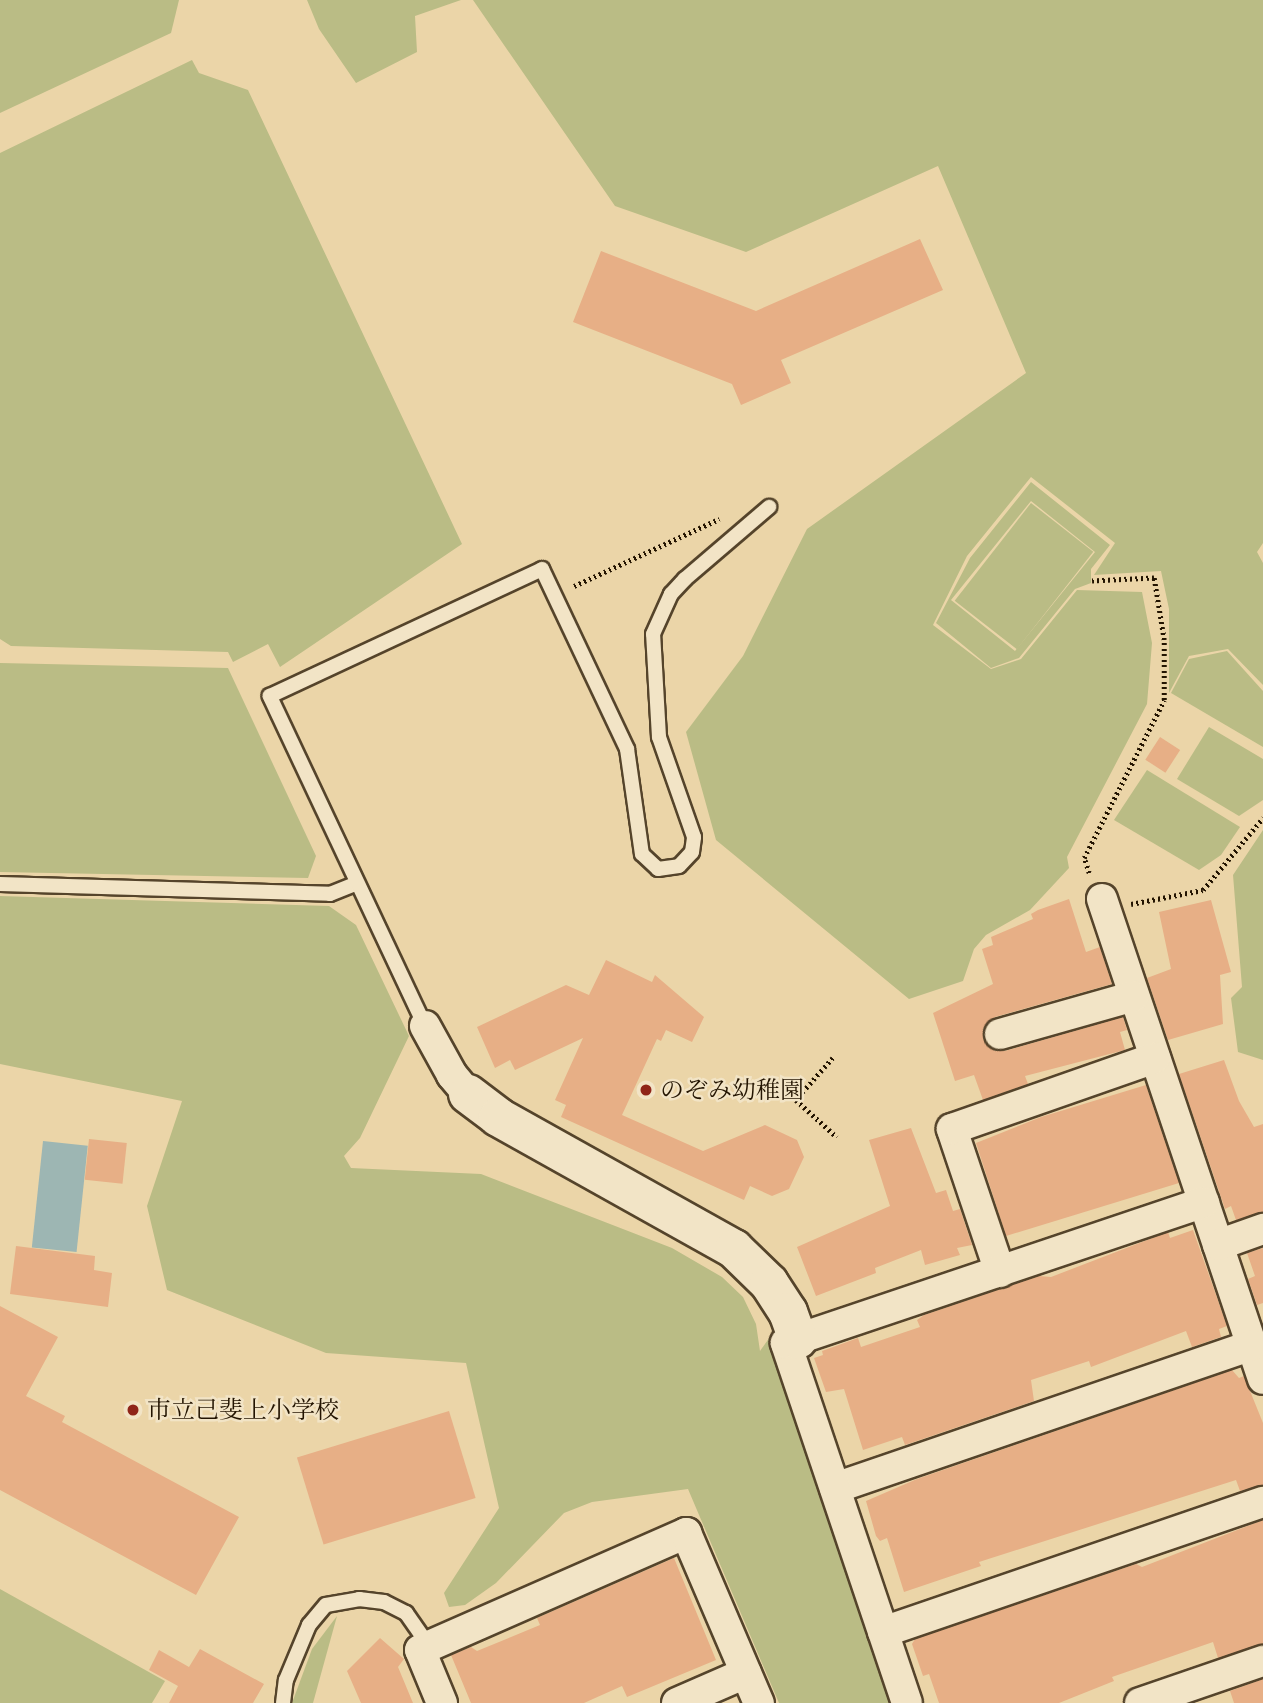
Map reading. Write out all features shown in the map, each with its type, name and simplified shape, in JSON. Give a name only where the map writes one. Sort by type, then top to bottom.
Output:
[{"type":"street","points":[[1104,906],[1263,1379]]},
{"type":"street","points":[[1000,1034],[1135,996]]},
{"type":"street","points":[[425,1026],[452,1075],[468,1094],[498,1117],[734,1249],[769,1283],[788,1312],[798,1339]]},
{"type":"street","points":[[1000,1272],[952,1129],[1155,1058]]},
{"type":"street","points":[[907,1703],[786,1343],[1204,1202]]},
{"type":"street","points":[[1218,1245],[1263,1229]]},
{"type":"street","points":[[835,1488],[1252,1345]]},
{"type":"street","points":[[883,1632],[1263,1502]]},
{"type":"street","points":[[442,1703],[420,1650],[686,1533],[759,1703]]},
{"type":"street","points":[[1140,1703],[1263,1661]]},
{"type":"street","points":[[677,1703],[746,1673]]},
{"type":"lane","points":[[425,1026],[270,696],[542,569],[627,749],[642,854],[658,869],[679,866],[692,852],[694,837],[659,737],[653,634],[671,594],[769,508]]},
{"type":"lane","points":[[0,884],[330,894],[357,883]]},
{"type":"lane","points":[[283,1703],[286,1680],[309,1625],[326,1605],[359,1599],[384,1602],[406,1613],[429,1646]]},
{"type":"path","points":[[568,589],[708,524]]},
{"type":"path","points":[[1084,858],[1164,700],[1164,640],[1154,578],[1091,581]]},
{"type":"path","points":[[1104,906],[1203,890],[1263,818]]},
{"type":"path","points":[[833,1058],[796,1100],[837,1136]]},
{"type":"green space","points":[[0,0],[179,0],[171,33],[0,113]]},
{"type":"green space","points":[[307,0],[461,0],[415,16],[417,52],[356,83],[319,29]]},
{"type":"green space","points":[[473,0],[1263,0],[1263,543],[1257,552],[1263,563],[1263,685],[1228,649],[1189,656],[1169,693],[1169,609],[1161,571],[1094,575],[1115,543],[1031,477],[967,556],[933,625],[991,669],[1021,659],[1077,590],[1142,592],[1152,643],[1147,704],[1067,857],[1069,868],[1030,910],[986,935],[974,949],[963,981],[909,999],[716,840],[686,732],[743,656],[807,529],[1026,373],[938,166],[746,252],[615,206]]},
{"type":"green space","points":[[192,60],[199,73],[248,90],[462,544],[280,667],[268,644],[233,662],[228,652],[11,646],[0,639],[0,153]]},
{"type":"green space","points":[[1031,482],[1110,545],[1091,569],[1091,583],[1075,589],[1019,658],[991,668],[936,623],[970,558]],"holes":[[[1031,501],[1095,552],[1015,651],[951,600]]]},
{"type":"green space","points":[[1031,503],[1093,552],[1017,649],[955,601]]},
{"type":"green space","points":[[1227,651],[1263,691],[1263,747],[1171,693],[1189,659]]},
{"type":"green space","points":[[0,663],[228,668],[316,856],[308,878],[0,872]]},
{"type":"green space","points":[[1209,727],[1263,759],[1263,800],[1239,816],[1177,779]]},
{"type":"green space","points":[[1147,770],[1240,827],[1221,855],[1199,870],[1114,820]]},
{"type":"green space","points":[[1263,830],[1263,1060],[1238,1052],[1231,998],[1242,987],[1233,875]]},
{"type":"green space","points":[[0,896],[329,906],[356,925],[409,1036],[360,1138],[344,1156],[351,1168],[481,1174],[672,1248],[722,1277],[743,1297],[756,1324],[760,1351],[772,1334],[895,1703],[779,1703],[688,1489],[592,1502],[564,1513],[496,1583],[465,1605],[449,1607],[444,1593],[499,1508],[466,1363],[326,1353],[167,1290],[147,1206],[182,1101],[0,1064]]},
{"type":"green space","points":[[0,1589],[165,1681],[152,1703],[0,1703]]},
{"type":"green space","points":[[337,1616],[313,1703],[292,1703],[312,1649]]},
{"type":"water","points":[[43,1141],[88,1146],[77,1252],[32,1247]]},
{"type":"building","points":[[920,239],[943,290],[781,360],[791,383],[741,405],[732,384],[573,322],[601,251],[756,311]]},
{"type":"building","points":[[1160,737],[1180,750],[1165,773],[1145,760]]},
{"type":"building","points":[[1069,899],[1086,952],[1100,947],[1112,984],[995,1017],[983,1029],[983,1039],[995,1051],[1005,1051],[1123,1017],[1127,1030],[1120,1032],[1125,1050],[1025,1076],[1028,1084],[983,1100],[974,1075],[955,1081],[933,1013],[993,984],[982,949],[993,945],[991,937],[1033,919],[1031,914],[1038,910]]},
{"type":"building","points":[[1211,900],[1231,972],[1220,975],[1223,1024],[1168,1040],[1147,978],[1171,969],[1159,912]]},
{"type":"building","points":[[606,960],[652,982],[655,975],[704,1017],[692,1042],[666,1030],[661,1041],[657,1039],[622,1115],[703,1151],[765,1125],[797,1140],[804,1157],[789,1189],[772,1196],[750,1186],[744,1200],[561,1117],[566,1105],[555,1100],[583,1038],[515,1070],[510,1060],[495,1068],[477,1027],[566,985],[589,995]]},
{"type":"building","points":[[1224,1060],[1239,1101],[1254,1127],[1263,1124],[1263,1212],[1236,1220],[1231,1206],[1225,1209],[1179,1074]]},
{"type":"building","points":[[1146,1085],[1179,1183],[1006,1236],[976,1143],[1041,1117]]},
{"type":"building","points":[[911,1128],[936,1193],[946,1190],[953,1211],[960,1209],[972,1245],[957,1248],[960,1255],[925,1265],[921,1250],[875,1268],[876,1273],[816,1296],[797,1247],[890,1206],[869,1140]]},
{"type":"building","points":[[89,1139],[127,1143],[123,1184],[85,1180]]},
{"type":"building","points":[[1193,1230],[1227,1326],[1219,1329],[1221,1337],[1192,1347],[1186,1331],[1091,1367],[1089,1361],[1031,1380],[1034,1401],[905,1445],[902,1437],[863,1450],[844,1389],[826,1392],[814,1358],[823,1355],[822,1351],[858,1338],[861,1347],[920,1327],[917,1320],[924,1315],[1039,1276],[1051,1277],[1168,1232],[1170,1238]]},
{"type":"building","points":[[16,1246],[95,1256],[94,1270],[112,1273],[108,1307],[10,1294]]},
{"type":"building","points":[[1263,1248],[1263,1303],[1257,1305],[1248,1279],[1255,1276],[1247,1253]]},
{"type":"building","points":[[0,1306],[58,1337],[26,1396],[65,1416],[62,1422],[239,1517],[196,1595],[0,1490]]},
{"type":"building","points":[[1232,1370],[1239,1378],[1244,1376],[1263,1423],[1263,1485],[1240,1491],[1236,1480],[979,1562],[981,1566],[904,1592],[887,1538],[880,1541],[876,1536],[866,1501],[917,1479]]},
{"type":"building","points":[[449,1411],[476,1498],[324,1545],[297,1457]]},
{"type":"building","points":[[1263,1520],[1263,1644],[1218,1658],[1213,1642],[1112,1677],[1114,1681],[1059,1703],[939,1703],[929,1674],[923,1676],[912,1644],[915,1639],[1136,1564],[1142,1567]]},
{"type":"building","points":[[674,1558],[716,1660],[627,1697],[622,1686],[584,1703],[471,1703],[451,1655],[471,1647],[477,1651],[540,1625],[537,1618]]},
{"type":"building","points":[[380,1638],[404,1659],[398,1667],[413,1703],[361,1703],[347,1671]]},
{"type":"building","points":[[200,1649],[264,1684],[253,1703],[169,1703],[178,1686],[149,1670],[159,1650],[189,1667]]},
{"type":"building","points":[[1263,1679],[1263,1703],[1234,1703],[1230,1691]]},
{"type":"place","name":"のぞみ幼稚園","points":[[646,1090]]},
{"type":"place","name":"市立己斐上小学校","points":[[133,1410]]}]
